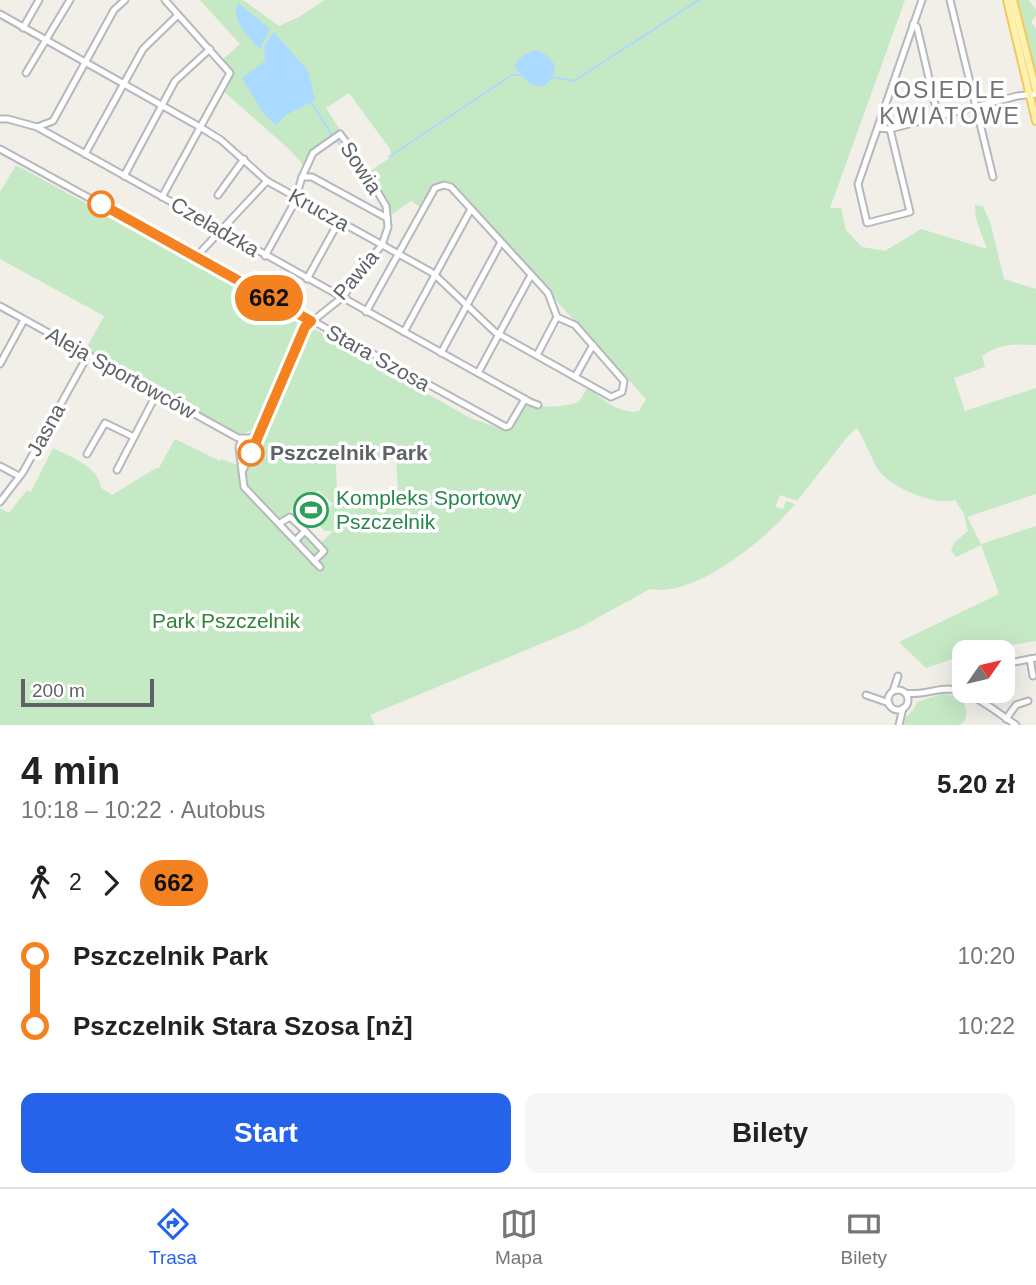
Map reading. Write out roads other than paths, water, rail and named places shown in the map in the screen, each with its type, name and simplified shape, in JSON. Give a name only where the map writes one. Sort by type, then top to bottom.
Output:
[{"type":"main road","points":[[1007,0],[1034,93]]},
{"type":"main road","points":[[1013,0],[1034,93],[1036,121]]},
{"type":"street","points":[[23,28],[39,0]]},
{"type":"street","points":[[26,73],[70,0]]},
{"type":"street","points":[[37,127],[53,121],[114,10],[125,0]]},
{"type":"street","points":[[162,197],[230,73],[165,0]]},
{"type":"street","points":[[890,129],[910,212],[867,223],[858,184],[922,0]]},
{"type":"street","points":[[950,0],[993,177]]},
{"type":"street","name":"Krucza","points":[[0,14],[200,127],[244,159],[267,181],[435,275],[492,330],[611,397],[622,393],[624,381],[593,345]]},
{"type":"street","points":[[85,154],[145,45],[178,15]]},
{"type":"street","points":[[913,24],[917,27],[938,117]]},
{"type":"street","points":[[124,176],[176,81],[210,49]]},
{"type":"street","points":[[878,128],[890,129],[1034,93]]},
{"type":"street","name":"Czeladzka","points":[[0,119],[37,127],[265,256],[538,405]]},
{"type":"street","name":"Sowia","points":[[265,256],[296,197],[313,153],[340,134],[386,206],[389,224],[382,245]]},
{"type":"street","name":"Stara Szosa","points":[[0,149],[506,428],[525,399]]},
{"type":"street","points":[[218,195],[244,159]]},
{"type":"street","name":"Sowia","points":[[302,177],[312,177],[387,218]]},
{"type":"street","points":[[196,257],[267,181]]},
{"type":"street","points":[[366,312],[435,188],[444,185],[451,187],[500,244],[548,293],[557,317],[575,325],[593,345],[575,377]]},
{"type":"street","points":[[404,332],[471,209]]},
{"type":"street","points":[[307,279],[339,221]]},
{"type":"street","points":[[442,353],[500,244]]},
{"type":"street","name":"Pawia","points":[[261,429],[305,327],[341,298],[382,245]]},
{"type":"street","points":[[478,373],[531,275]]},
{"type":"street","name":"Aleja Sportowców","points":[[0,306],[244,439]]},
{"type":"street","points":[[537,355],[557,317]]},
{"type":"street","points":[[0,364],[24,320]]},
{"type":"street","name":"Jasna","points":[[0,502],[19,476],[88,355]]},
{"type":"street","points":[[117,470],[157,393]]},
{"type":"street","points":[[87,454],[105,422],[134,436]]},
{"type":"street","points":[[261,429],[254,436],[244,439],[239,447],[244,487],[320,567]]},
{"type":"street","points":[[243,470],[261,429]]},
{"type":"street","points":[[244,439],[253,450]]},
{"type":"street","points":[[241,451],[246,453],[253,450]]},
{"type":"street","points":[[0,466],[19,476]]},
{"type":"street","points":[[280,523],[290,517],[324,551],[314,561]]},
{"type":"street","points":[[296,540],[305,531]]},
{"type":"street","points":[[1015,662],[1033,658],[1032,676]]},
{"type":"street","points":[[889,703],[898,676],[907,703]]},
{"type":"street","points":[[874,697],[904,692],[921,694],[952,691]]},
{"type":"street","points":[[899,725],[903,708],[921,694]]},
{"type":"street","points":[[866,695],[889,703],[899,725]]},
{"type":"street","points":[[1006,719],[1016,705],[1028,701]]},
{"type":"street","points":[[981,704],[1016,725]]},
{"type":"street","points":[[894,709],[903,708]]},
{"type":"water","points":[[238,3],[270,29],[260,49],[239,22],[236,9]]},
{"type":"water","points":[[274,32],[308,71],[315,100],[286,115],[276,125],[264,114],[242,78],[265,61],[264,46]]},
{"type":"water","points":[[533,50],[546,55],[555,66],[552,76],[543,86],[526,80],[515,67],[517,60]]},
{"type":"waterway","points":[[552,77],[574,81],[699,0]]},
{"type":"waterway","points":[[389,157],[512,75],[521,75]]},
{"type":"waterway","points":[[311,102],[332,135]]},
{"type":"waterway","points":[[337,141],[359,171]]},
{"type":"place","name":"Pszczelnik Park","points":[[251,453]]},
{"type":"place","name":"Kompleks Sportowy Pszczelnik","points":[[311,510]]},
{"type":"district","name":"OSIEDLE KWIATOWE","points":[[950,103]]},
{"type":"park label","name":"Park Pszczelnik","points":[[226,621]]}]
